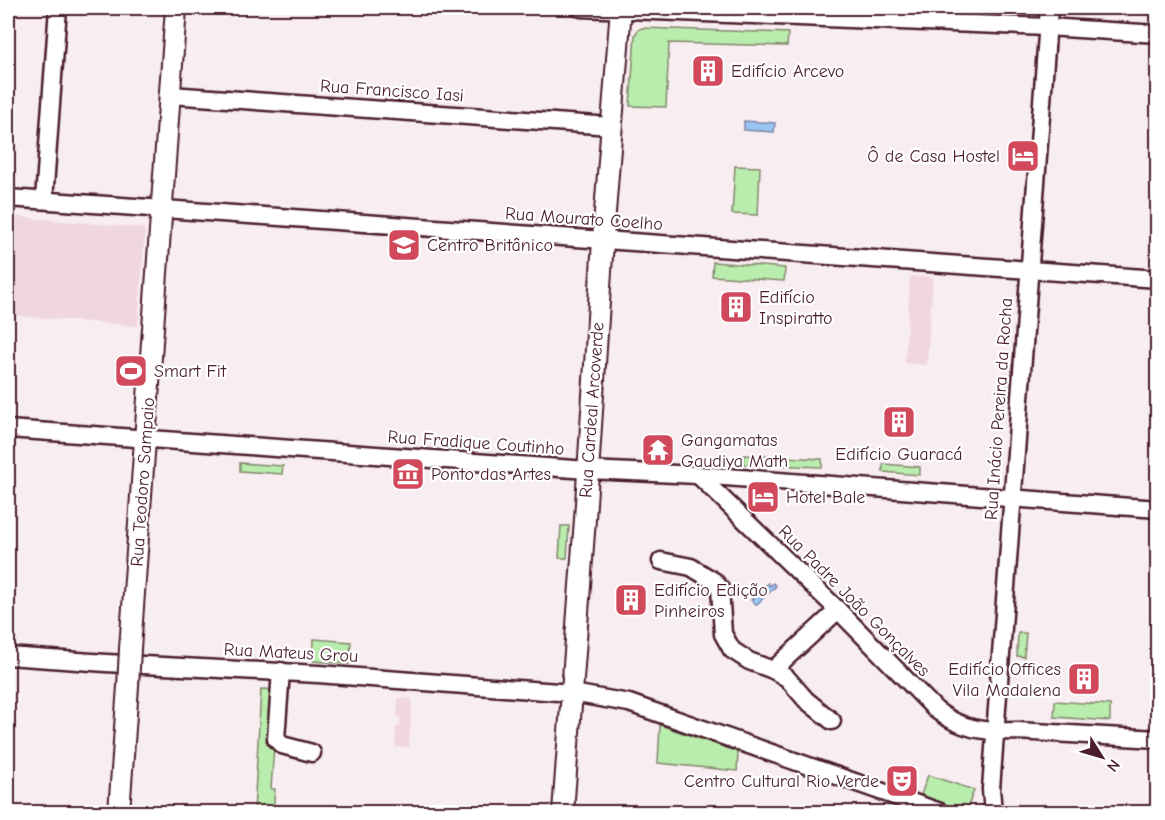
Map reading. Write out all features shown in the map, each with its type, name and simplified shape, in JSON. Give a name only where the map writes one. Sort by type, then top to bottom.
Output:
[{"type":"main road","name":"Rua Teodoro Sampaio","points":[[119,813],[176,8]]},
{"type":"main road","name":"Rua Cardeal Arcoverde","points":[[563,813],[621,9]]},
{"type":"street","points":[[44,200],[58,8]]},
{"type":"street","points":[[579,8],[1047,27],[1158,34]]},
{"type":"street","name":"Rua Inácio Pereira da Rocha","points":[[989,810],[1049,8]]},
{"type":"street","name":"Rua Francisco Iasi","points":[[170,95],[611,126]]},
{"type":"street","name":"Rua Mourato Coelho","points":[[8,198],[1157,279]]},
{"type":"street","points":[[1157,279],[1158,274]]},
{"type":"street","name":"Rua Fradique Coutinho","points":[[8,429],[588,470],[698,475],[1158,509]]},
{"type":"street","name":"Rua Padre João Gonçalves","points":[[698,475],[838,610],[936,710],[949,720],[962,726],[995,731],[1158,739]]},
{"type":"street","points":[[661,561],[692,567],[714,581],[720,588],[723,634],[732,650],[749,661],[787,678],[806,700],[832,721]]},
{"type":"street","points":[[773,670],[838,610]]},
{"type":"street","name":"Rua Mateus Grou","points":[[8,656],[282,671],[572,693],[629,703],[940,813]]},
{"type":"street","points":[[282,671],[276,739],[282,746],[312,753]]},
{"type":"shaded area","points":[[8,216],[143,228],[145,230],[138,326],[8,315]]},
{"type":"shaded area","points":[[910,276],[933,277],[927,365],[905,363]]},
{"type":"shaded area","points":[[398,698],[412,699],[409,747],[395,747],[396,727],[400,727],[400,717],[397,717]]},
{"type":"green space","points":[[642,28],[788,33],[787,46],[669,43],[666,107],[630,106],[635,35]]},
{"type":"green space","points":[[735,166],[760,167],[758,215],[732,214]]},
{"type":"green space","points":[[713,262],[785,268],[784,281],[712,276]]},
{"type":"green space","points":[[744,455],[822,459],[822,467],[743,464]]},
{"type":"green space","points":[[240,463],[283,466],[282,474],[240,471]]},
{"type":"green space","points":[[883,464],[920,467],[920,475],[883,472]]},
{"type":"green space","points":[[561,526],[569,526],[567,558],[559,558]]},
{"type":"green space","points":[[1018,633],[1026,633],[1024,657],[1017,656]]},
{"type":"green space","points":[[314,639],[351,642],[349,664],[313,661]]},
{"type":"green space","points":[[261,689],[278,690],[271,789],[275,789],[273,812],[254,812]]},
{"type":"green space","points":[[1055,701],[1110,705],[1110,721],[1054,717]]},
{"type":"green space","points":[[660,725],[738,752],[737,771],[658,763]]},
{"type":"green space","points":[[928,775],[974,790],[966,812],[920,798]]},
{"type":"water","points":[[744,121],[775,123],[774,132],[744,130]]},
{"type":"water","points":[[768,583],[770,586],[773,583],[776,586],[756,605],[751,600]]},
{"type":"place","name":"Edifício Arcevo","points":[[708,71]]},
{"type":"place","name":"Ô de Casa Hostel","points":[[1023,156]]},
{"type":"place","name":"Centro Britânico","points":[[404,245]]},
{"type":"place","name":"Edifício Inspiratto","points":[[736,307]]},
{"type":"place","name":"Smart Fit","points":[[131,371]]},
{"type":"place","name":"Edifício Guaracá","points":[[899,422]]},
{"type":"place","name":"Gangamatas Gaudiya Math","points":[[658,450]]},
{"type":"place","name":"Ponto das Artes","points":[[408,474]]},
{"type":"place","name":"Hotel Bale","points":[[763,497]]},
{"type":"place","name":"Edifício Edição Pinheiros","points":[[631,600]]},
{"type":"place","name":"Edifício Offices Vila Madalena","points":[[1084,679]]},
{"type":"place","name":"Centro Cultural Rio Verde","points":[[902,781]]}]
